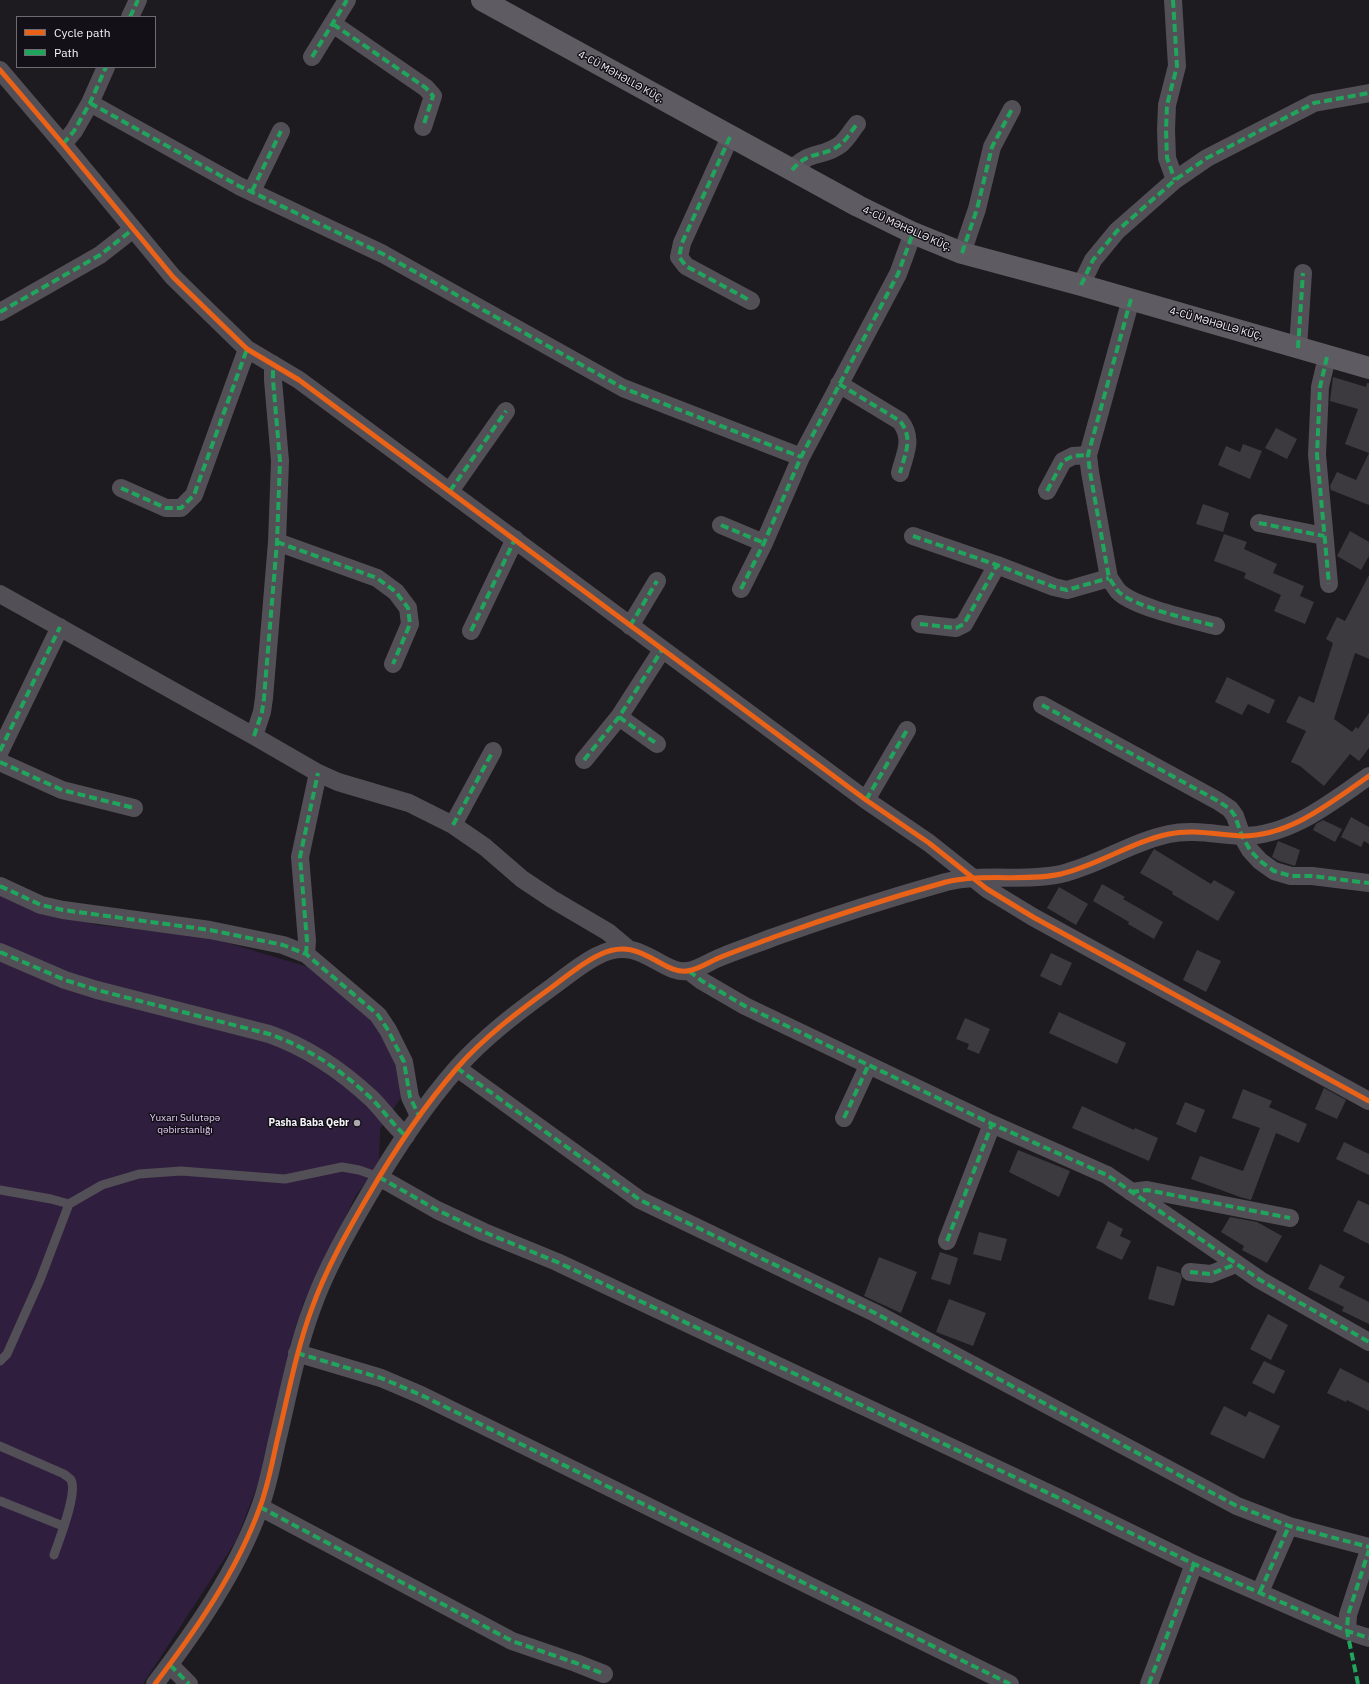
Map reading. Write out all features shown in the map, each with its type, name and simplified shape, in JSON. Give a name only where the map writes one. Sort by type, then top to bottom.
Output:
[{"type":"street","points":[[130,16],[138,0]]},
{"type":"street","points":[[312,57],[347,0]]},
{"type":"street","name":"4-CÜ MƏHƏLLƏ KÜÇ.","points":[[482,0],[730,137],[858,206],[913,233],[962,252],[1369,368]]},
{"type":"street","points":[[1173,0],[1177,66],[1168,105],[1166,130],[1167,158],[1175,180]]},
{"type":"street","points":[[333,24],[426,88],[433,96],[424,127]]},
{"type":"street","points":[[64,144],[74,131],[90,104],[106,68]]},
{"type":"street","points":[[0,70],[64,144],[132,230],[172,277],[247,349],[299,380],[662,650],[866,800],[929,844],[970,877],[1004,901],[1369,1101]]},
{"type":"street","points":[[1081,285],[1093,260],[1117,231],[1175,180],[1207,158],[1303,108],[1330,99],[1369,92]]},
{"type":"street","points":[[90,104],[239,186],[383,254],[623,388],[801,457]]},
{"type":"street","points":[[962,252],[977,209],[992,147],[1012,109]]},
{"type":"street","points":[[792,170],[798,162],[811,155],[829,151],[842,143],[857,124]]},
{"type":"street","points":[[252,191],[281,131]]},
{"type":"street","points":[[730,137],[682,243],[679,257],[686,266],[751,301]]},
{"type":"street","points":[[0,312],[100,255],[132,230]]},
{"type":"street","points":[[741,589],[764,543],[801,457],[898,274],[913,233]]},
{"type":"street","points":[[1298,348],[1303,273]]},
{"type":"street","points":[[1131,299],[1088,455],[1109,578],[1118,591],[1131,600],[1179,617],[1216,626]]},
{"type":"street","points":[[121,488],[166,508],[181,508],[194,495],[247,349]]},
{"type":"street","points":[[1327,357],[1320,387],[1317,455],[1329,584]]},
{"type":"street","points":[[254,736],[262,712],[264,698],[277,542],[280,461],[273,364]]},
{"type":"street","points":[[839,384],[900,421],[906,429],[908,440],[900,473]]},
{"type":"street","points":[[450,491],[506,411]]},
{"type":"street","points":[[1046,491],[1063,461],[1073,456],[1088,455]]},
{"type":"street","points":[[1259,523],[1324,536]]},
{"type":"street","points":[[721,525],[764,543]]},
{"type":"street","points":[[913,536],[997,565],[1040,582],[1067,590],[1109,578]]},
{"type":"street","points":[[471,631],[514,539]]},
{"type":"street","points":[[277,542],[377,578],[396,592],[408,608],[410,624],[393,664]]},
{"type":"street","points":[[920,624],[956,628],[964,624],[997,565]]},
{"type":"street","points":[[630,626],[657,581]]},
{"type":"street","points":[[0,594],[318,773],[338,782],[409,803],[453,825],[485,847],[522,879],[552,899],[608,932],[627,948],[640,952],[679,970],[689,971],[745,1006],[992,1124],[1107,1175],[1260,1280],[1369,1342]]},
{"type":"street","points":[[0,751],[60,627]]},
{"type":"street","points":[[584,760],[619,717],[662,650]]},
{"type":"street","points":[[1042,705],[1230,809],[1235,816],[1242,836],[1250,850],[1260,862],[1274,871],[1291,876],[1312,876],[1369,884]]},
{"type":"street","points":[[619,717],[657,744]]},
{"type":"street","points":[[866,800],[907,730]]},
{"type":"street","points":[[453,825],[493,751]]},
{"type":"street","points":[[0,762],[62,790],[134,808]]},
{"type":"street","points":[[306,954],[300,857],[318,773]]},
{"type":"street","points":[[689,971],[718,958],[785,933],[957,879],[970,877],[1061,874],[1151,839],[1170,834],[1189,832],[1242,836],[1276,830],[1298,822],[1319,810],[1369,776]]},
{"type":"street","points":[[0,886],[41,905],[56,909],[210,930],[283,945],[306,954],[378,1014],[404,1062],[410,1097],[420,1116]]},
{"type":"street","points":[[155,1684],[191,1634],[227,1577],[243,1547],[260,1507],[270,1474],[297,1353],[318,1291],[348,1228],[379,1177],[420,1116],[457,1068],[502,1025],[565,977],[597,956],[610,950],[627,948]]},
{"type":"street","points":[[0,952],[65,980],[97,990],[269,1034],[294,1043],[315,1054],[343,1074],[373,1100],[396,1127],[406,1136]]},
{"type":"street","points":[[844,1118],[868,1066]]},
{"type":"street","points":[[457,1068],[640,1200],[875,1313],[1237,1506],[1289,1526],[1369,1548],[1348,1615],[1347,1631]]},
{"type":"street","points":[[947,1241],[992,1124]]},
{"type":"street","points":[[379,1177],[437,1210],[564,1266],[1056,1497],[1194,1564],[1347,1631],[1369,1638]]},
{"type":"street","points":[[1131,1192],[1147,1190],[1290,1218]]},
{"type":"street","points":[[1190,1272],[1211,1274],[1236,1264]]},
{"type":"street","points":[[297,1353],[381,1378],[421,1395],[1010,1684]]},
{"type":"street","points":[[260,1507],[512,1641],[604,1674]]},
{"type":"street","points":[[1260,1592],[1289,1526]]},
{"type":"street","points":[[1149,1684],[1194,1564]]},
{"type":"street","points":[[170,1665],[189,1684]]},
{"type":"lane","points":[[0,1361],[7,1354],[40,1280],[69,1204],[102,1185],[139,1174],[181,1171],[286,1179],[342,1167],[359,1170],[379,1177]]},
{"type":"lane","points":[[0,1190],[51,1199],[69,1204]]},
{"type":"lane","points":[[0,1446],[64,1474],[71,1480],[73,1489],[71,1502],[54,1555]]},
{"type":"lane","points":[[0,1501],[64,1526]]},
{"type":"green space","name":"Yuxarı Sulutəpə qəbirstanlığı","points":[[0,893],[41,909],[97,925],[208,937],[308,967],[371,1017],[393,1055],[402,1096],[380,1129],[379,1164],[356,1195],[303,1304],[261,1476],[236,1541],[143,1684],[0,1684]]},
{"type":"building","points":[[1333,377],[1366,387],[1367,383],[1369,383],[1369,453],[1345,444],[1358,409],[1330,401]]},
{"type":"building","points":[[1276,428],[1297,439],[1287,459],[1265,448]]},
{"type":"building","points":[[1243,444],[1262,451],[1250,479],[1218,465],[1226,446],[1240,452]]},
{"type":"building","points":[[1369,453],[1369,505],[1331,490],[1330,486],[1337,472],[1356,480]]},
{"type":"building","points":[[1203,504],[1229,513],[1223,532],[1196,524]]},
{"type":"building","points":[[1350,531],[1369,542],[1369,556],[1361,570],[1337,556]]},
{"type":"building","points":[[1224,534],[1247,542],[1244,549],[1277,564],[1273,573],[1304,586],[1300,596],[1314,602],[1305,624],[1274,611],[1281,595],[1244,578],[1246,573],[1214,561]]},
{"type":"building","points":[[1369,575],[1369,659],[1355,653],[1334,719],[1352,732],[1356,727],[1358,729],[1369,713],[1369,748],[1359,761],[1350,754],[1324,786],[1300,766],[1291,762],[1306,731],[1286,722],[1299,696],[1314,703],[1333,643],[1326,639],[1337,617],[1345,621]]},
{"type":"building","points":[[1227,677],[1275,700],[1269,714],[1248,704],[1242,715],[1215,702]]},
{"type":"building","points":[[1351,817],[1369,827],[1369,844],[1364,841],[1361,847],[1341,837]]},
{"type":"building","points":[[1323,820],[1342,829],[1335,842],[1313,830],[1316,824]]},
{"type":"building","points":[[1278,841],[1300,850],[1295,866],[1272,857]]},
{"type":"building","points":[[1154,849],[1211,884],[1214,880],[1235,892],[1218,921],[1140,873]]},
{"type":"building","points":[[1102,884],[1125,897],[1123,899],[1163,922],[1154,939],[1128,924],[1129,922],[1093,901]]},
{"type":"building","points":[[1059,887],[1088,904],[1076,925],[1047,908]]},
{"type":"building","points":[[1197,950],[1221,961],[1206,992],[1183,980]]},
{"type":"building","points":[[1051,953],[1072,963],[1061,986],[1040,976]]},
{"type":"building","points":[[1059,1012],[1126,1043],[1117,1064],[1049,1033]]},
{"type":"building","points":[[965,1018],[990,1029],[979,1054],[967,1049],[969,1044],[956,1039]]},
{"type":"building","points":[[1324,1088],[1346,1100],[1337,1119],[1315,1109]]},
{"type":"building","points":[[1243,1089],[1272,1101],[1269,1107],[1307,1124],[1299,1143],[1276,1133],[1251,1200],[1191,1179],[1200,1156],[1243,1171],[1260,1128],[1232,1118]]},
{"type":"building","points":[[1185,1102],[1205,1110],[1196,1133],[1176,1124]]},
{"type":"building","points":[[1082,1106],[1134,1130],[1135,1128],[1158,1138],[1149,1161],[1072,1128]]},
{"type":"building","points":[[1344,1142],[1369,1154],[1369,1175],[1336,1159]]},
{"type":"building","points":[[1018,1150],[1070,1171],[1059,1197],[1009,1172]]},
{"type":"building","points":[[1358,1200],[1369,1205],[1369,1244],[1343,1231]]},
{"type":"building","points":[[1230,1217],[1257,1222],[1282,1236],[1267,1263],[1242,1250],[1244,1246],[1221,1232]]},
{"type":"building","points":[[1108,1221],[1123,1229],[1120,1236],[1131,1241],[1122,1260],[1096,1248]]},
{"type":"building","points":[[979,1232],[1007,1239],[1001,1261],[973,1254]]},
{"type":"building","points":[[940,1252],[958,1258],[950,1285],[931,1279]]},
{"type":"building","points":[[879,1257],[917,1272],[901,1313],[864,1296]]},
{"type":"building","points":[[1320,1264],[1345,1277],[1339,1287],[1369,1302],[1369,1324],[1342,1311],[1344,1307],[1308,1289]]},
{"type":"building","points":[[1157,1266],[1180,1273],[1182,1278],[1174,1306],[1148,1299]]},
{"type":"building","points":[[949,1299],[986,1313],[973,1346],[936,1332]]},
{"type":"building","points":[[1268,1314],[1288,1325],[1271,1360],[1250,1349]]},
{"type":"building","points":[[1264,1361],[1285,1371],[1274,1394],[1252,1383]]},
{"type":"building","points":[[1340,1368],[1369,1383],[1369,1411],[1347,1400],[1346,1402],[1327,1393]]},
{"type":"building","points":[[1224,1406],[1246,1417],[1249,1411],[1280,1426],[1264,1459],[1210,1434]]},
{"type":"marked path","points":[[130,16],[138,0]]},
{"type":"marked path","points":[[312,57],[347,0]]},
{"type":"marked path","points":[[1173,0],[1177,66],[1167,105],[1166,130],[1167,158],[1175,180]]},
{"type":"marked path","points":[[333,24],[426,88],[433,96],[423,127]]},
{"type":"marked path","points":[[63,144],[74,131],[90,103],[106,68]]},
{"type":"marked path","points":[[1081,285],[1093,260],[1117,231],[1175,180],[1207,158],[1314,103],[1369,93]]},
{"type":"marked path","points":[[90,103],[239,186],[383,254],[623,388],[801,457]]},
{"type":"marked path","points":[[962,253],[977,209],[992,147],[1012,109]]},
{"type":"marked path","points":[[792,170],[804,159],[828,151],[841,144],[857,124]]},
{"type":"marked path","points":[[252,191],[281,131]]},
{"type":"marked path","points":[[730,137],[682,243],[679,257],[686,266],[751,301]]},
{"type":"marked path","points":[[0,312],[100,255],[132,230]]},
{"type":"marked path","points":[[741,589],[764,543],[801,457],[898,274],[913,233]]},
{"type":"marked path","points":[[1298,348],[1303,273]]},
{"type":"marked path","points":[[1131,299],[1088,455],[1109,578],[1118,591],[1136,602],[1179,617],[1216,626]]},
{"type":"marked path","points":[[121,488],[166,508],[181,508],[194,495],[247,349]]},
{"type":"marked path","points":[[1327,357],[1320,387],[1317,455],[1329,584]]},
{"type":"marked path","points":[[254,736],[262,712],[264,698],[277,542],[280,461],[273,364]]},
{"type":"marked path","points":[[839,384],[900,421],[907,434],[906,453],[900,473]]},
{"type":"marked path","points":[[450,491],[506,411]]},
{"type":"marked path","points":[[1047,491],[1063,461],[1073,456],[1088,455]]},
{"type":"marked path","points":[[1259,523],[1324,536]]},
{"type":"marked path","points":[[721,525],[764,543]]},
{"type":"marked path","points":[[913,536],[997,565],[1054,587],[1067,590],[1109,578]]},
{"type":"marked path","points":[[471,631],[515,539]]},
{"type":"marked path","points":[[277,542],[377,578],[396,592],[408,608],[410,624],[393,664]]},
{"type":"marked path","points":[[920,624],[956,628],[964,624],[997,565]]},
{"type":"marked path","points":[[630,626],[657,581]]},
{"type":"marked path","points":[[0,751],[60,627]]},
{"type":"marked path","points":[[584,760],[619,717],[662,650]]},
{"type":"marked path","points":[[1042,705],[1230,809],[1235,816],[1242,836],[1250,850],[1260,861],[1274,871],[1291,876],[1312,876],[1369,883]]},
{"type":"marked path","points":[[619,717],[657,744]]},
{"type":"marked path","points":[[866,800],[907,730]]},
{"type":"marked path","points":[[453,825],[493,751]]},
{"type":"marked path","points":[[0,762],[62,790],[134,808]]},
{"type":"marked path","points":[[306,954],[307,941],[300,857],[318,773]]},
{"type":"marked path","points":[[0,886],[41,905],[63,910],[210,930],[283,945],[306,954],[378,1015],[388,1030],[404,1062],[410,1097],[419,1116]]},
{"type":"marked path","points":[[0,952],[65,980],[97,990],[269,1034],[298,1046],[336,1069],[360,1088],[406,1136]]},
{"type":"marked path","points":[[689,971],[702,981],[745,1006],[992,1124],[1107,1175],[1260,1280],[1369,1342]]},
{"type":"marked path","points":[[844,1118],[868,1066]]},
{"type":"marked path","points":[[457,1068],[640,1200],[875,1313],[1237,1506],[1289,1526],[1369,1547]]},
{"type":"marked path","points":[[947,1241],[992,1124]]},
{"type":"marked path","points":[[379,1177],[437,1210],[484,1232],[557,1262],[1063,1500],[1194,1564],[1347,1631],[1369,1638]]},
{"type":"marked path","points":[[1131,1192],[1147,1190],[1290,1218]]},
{"type":"marked path","points":[[1190,1272],[1211,1274],[1236,1264]]},
{"type":"marked path","points":[[297,1353],[381,1378],[421,1395],[1010,1684]]},
{"type":"marked path","points":[[260,1507],[512,1641],[604,1674]]},
{"type":"marked path","points":[[1260,1592],[1289,1526]]},
{"type":"marked path","points":[[1358,1684],[1347,1631],[1348,1615],[1369,1550]]},
{"type":"marked path","points":[[1149,1684],[1194,1564]]},
{"type":"marked path","points":[[170,1665],[189,1684]]},
{"type":"cycle path","points":[[0,70],[173,277],[247,349],[299,380],[866,800],[929,843],[987,889],[1033,917],[1369,1101]]},
{"type":"cycle path","points":[[155,1684],[185,1643],[214,1599],[240,1554],[251,1531],[268,1483],[306,1324],[330,1265],[345,1237],[388,1162],[432,1098],[467,1057],[502,1025],[527,1005],[587,962],[599,955],[614,950],[628,949],[640,952],[671,968],[681,971],[692,970],[727,954],[838,915],[946,882],[960,879],[1033,877],[1061,874],[1089,865],[1141,842],[1169,834],[1196,832],[1242,836],[1277,830],[1310,816],[1369,776]]},
{"type":"place","name":"Pasha Baba Qebr","points":[[357,1123]]}]
